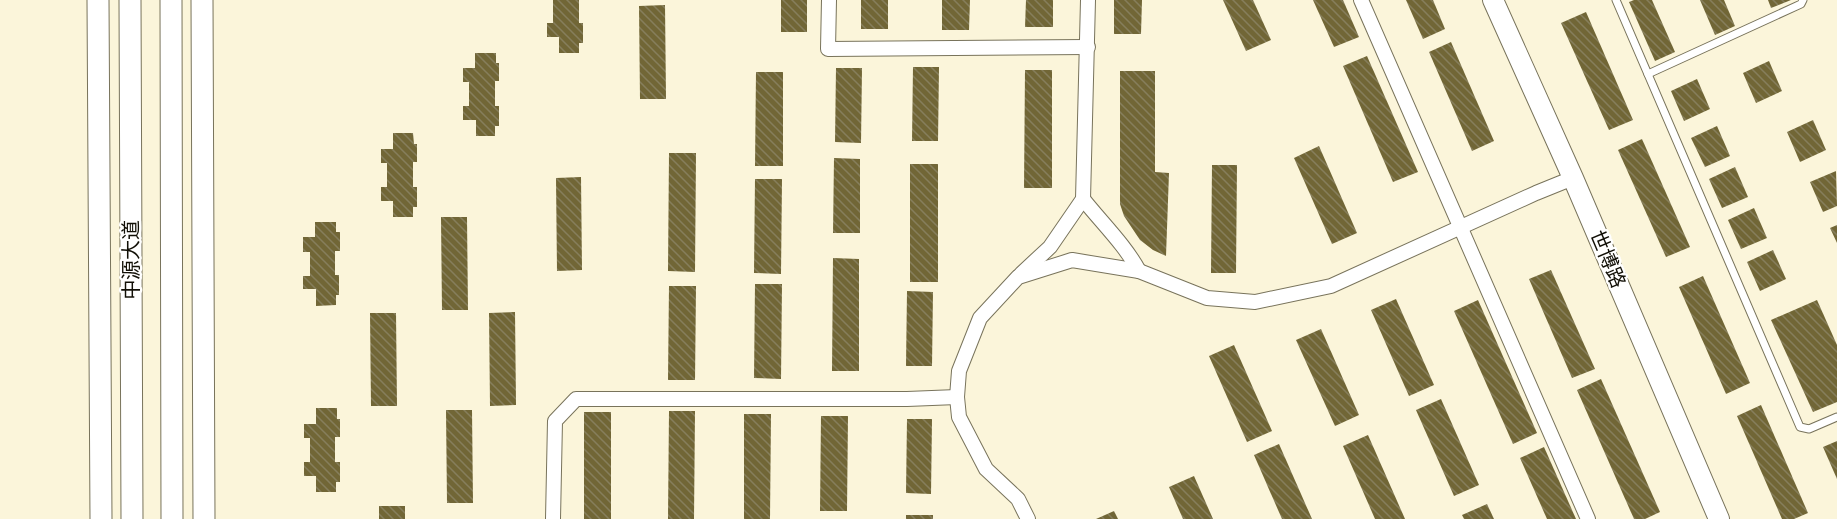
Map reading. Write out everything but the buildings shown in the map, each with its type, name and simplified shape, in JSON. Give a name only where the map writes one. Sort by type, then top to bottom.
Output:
[{"type":"main road","points":[[98,0],[100,519]]},
{"type":"main road","name":"中源大道","points":[[130,0],[132,519]]},
{"type":"main road","name":"中源大道","points":[[171,0],[172,519]]},
{"type":"main road","points":[[202,0],[204,519]]},
{"type":"main road","name":"世博路","points":[[1493,0],[1574,178],[1719,519]]},
{"type":"main road","name":"世博路","points":[[1507,0],[1732,519]]},
{"type":"street","points":[[829,0],[828,49],[1088,47]]},
{"type":"street","points":[[1028,519],[1018,499],[986,469],[959,417],[957,396],[959,371],[980,318],[1050,247],[1083,200],[1088,0]]},
{"type":"street","points":[[1360,0],[1588,519]]},
{"type":"street","points":[[1018,278],[1072,260],[1139,272],[1207,298],[1255,302],[1331,286],[1574,178]]},
{"type":"street","points":[[1083,200],[1129,253],[1139,272]]},
{"type":"street","points":[[553,519],[555,421],[576,399],[872,399],[957,396]]},
{"type":"lane","points":[[1616,0],[1800,428],[1809,429],[1837,417]]},
{"type":"lane","points":[[1648,74],[1801,4],[1803,0]]}]
